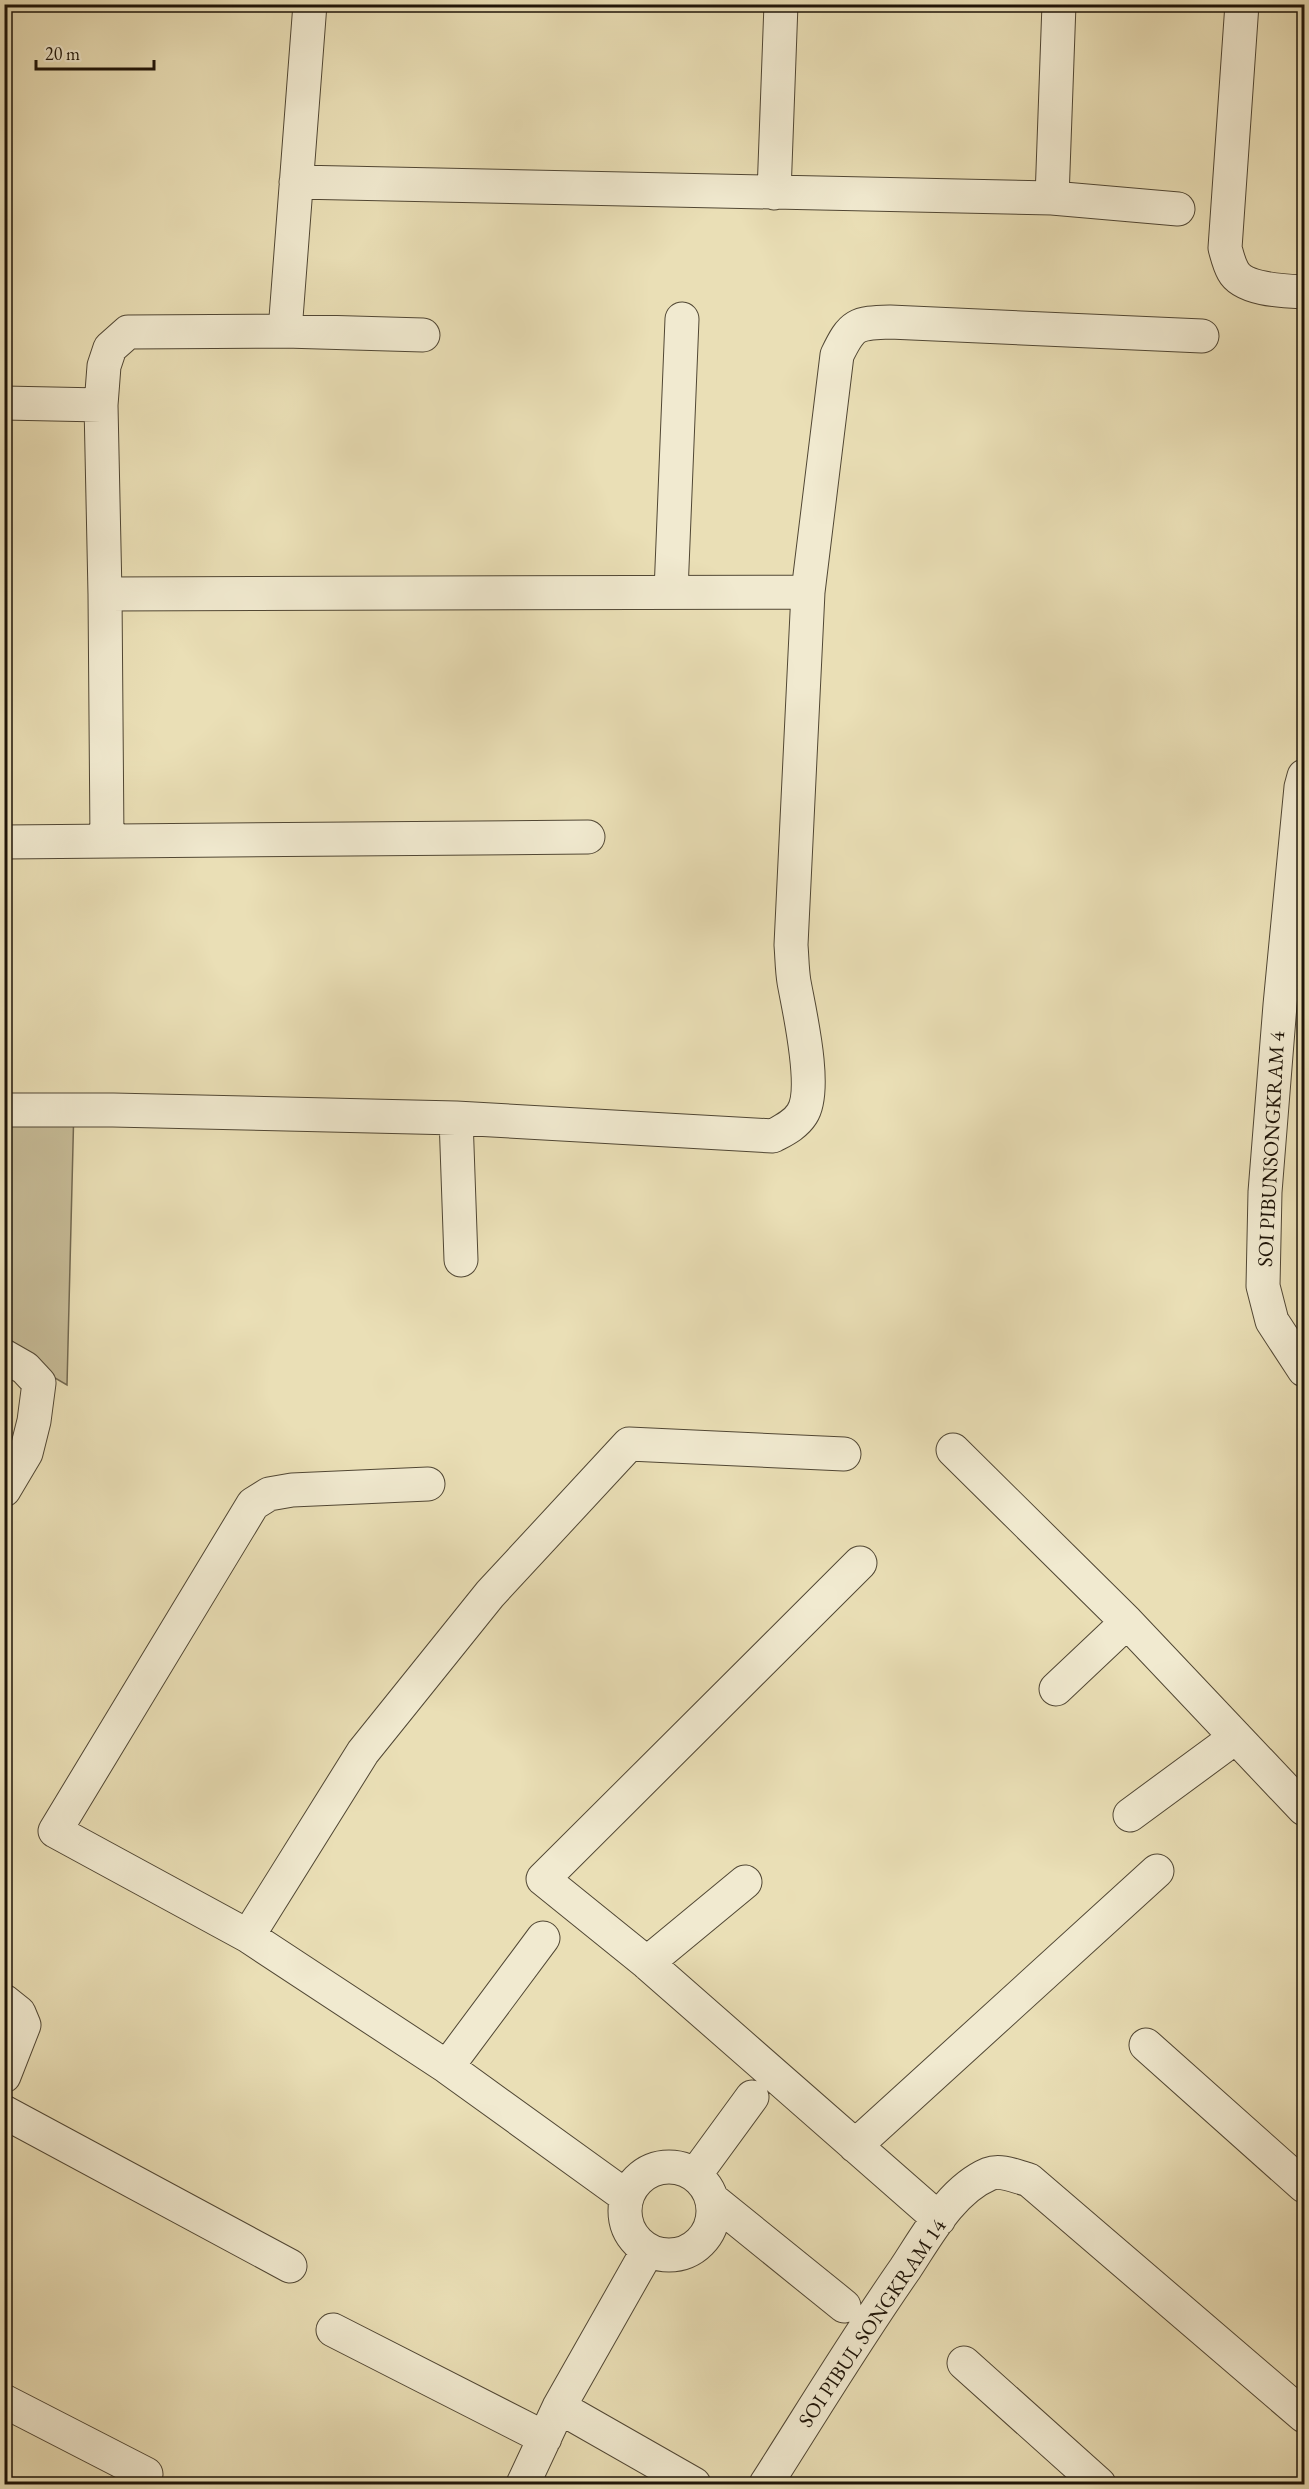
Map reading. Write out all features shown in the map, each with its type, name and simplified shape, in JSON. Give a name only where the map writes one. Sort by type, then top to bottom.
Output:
[{"type":"street","points":[[285,331],[310,4]]},
{"type":"street","points":[[774,193],[781,4]]},
{"type":"street","points":[[1052,198],[1059,4]]},
{"type":"street","points":[[1242,4],[1225,248],[1234,273],[1250,284],[1272,290],[1305,292]]},
{"type":"street","points":[[296,182],[1052,198],[1178,209]]},
{"type":"street","points":[[671,592],[682,319]]},
{"type":"street","points":[[4,1110],[113,1110],[456,1118],[773,1136],[790,1127],[803,1112],[808,1087],[800,1009],[793,981],[791,945],[808,591],[837,355],[846,336],[861,323],[890,322],[1202,336]]},
{"type":"street","points":[[107,842],[105,594],[100,405],[104,366],[110,348],[128,332],[285,331],[423,335]]},
{"type":"street","points":[[4,403],[100,405]]},
{"type":"street","points":[[105,594],[808,591]]},
{"type":"street","name":"SOI PIBUNSONGKRAM 4","points":[[1303,783],[1292,1005],[1264,1192],[1263,1286],[1272,1321],[1305,1370]]},
{"type":"street","points":[[4,842],[588,837]]},
{"type":"street","points":[[456,1118],[461,1260]]},
{"type":"street","points":[[4,1356],[25,1368],[39,1383],[34,1421],[26,1453],[4,1490]]},
{"type":"street","points":[[248,1936],[363,1752],[490,1594],[629,1444],[844,1454]]},
{"type":"street","points":[[953,1450],[1127,1622],[1305,1809]]},
{"type":"street","points":[[428,1484],[292,1490],[269,1494],[253,1504],[55,1831],[248,1936],[447,2067],[627,2198]]},
{"type":"street","points":[[860,1563],[543,1879],[647,1963],[939,2219]]},
{"type":"street","points":[[1056,1689],[1127,1622]]},
{"type":"street","points":[[1130,1815],[1236,1737]]},
{"type":"street","points":[[855,2146],[1157,1871]]},
{"type":"street","points":[[647,1963],[745,1882]]},
{"type":"street","points":[[447,2067],[543,1938]]},
{"type":"street","points":[[4,2001],[19,2013],[24,2025],[4,2076]]},
{"type":"street","points":[[1146,2045],[1305,2186]]},
{"type":"street","points":[[752,2097],[704,2187],[714,2215],[711,2229],[702,2241],[691,2251],[676,2256],[662,2256],[638,2243],[626,2222],[627,2198],[640,2178],[650,2171],[673,2167],[685,2169],[704,2187],[844,2306]]},
{"type":"street","points":[[4,2112],[290,2266]]},
{"type":"street","name":"SOI PIBUL SONGKRAM 14","points":[[766,2484],[860,2334],[939,2219],[964,2190],[991,2173],[1005,2173],[1029,2180],[1305,2416]]},
{"type":"street","points":[[523,2484],[559,2407],[648,2250]]},
{"type":"street","points":[[333,2330],[545,2438]]},
{"type":"street","points":[[964,2363],[1099,2484]]},
{"type":"street","points":[[4,2401],[146,2474]]},
{"type":"street","points":[[559,2407],[694,2484]]},
{"type":"shaded area","points":[[74,1105],[67,1385],[5,1349],[5,1106]]}]
